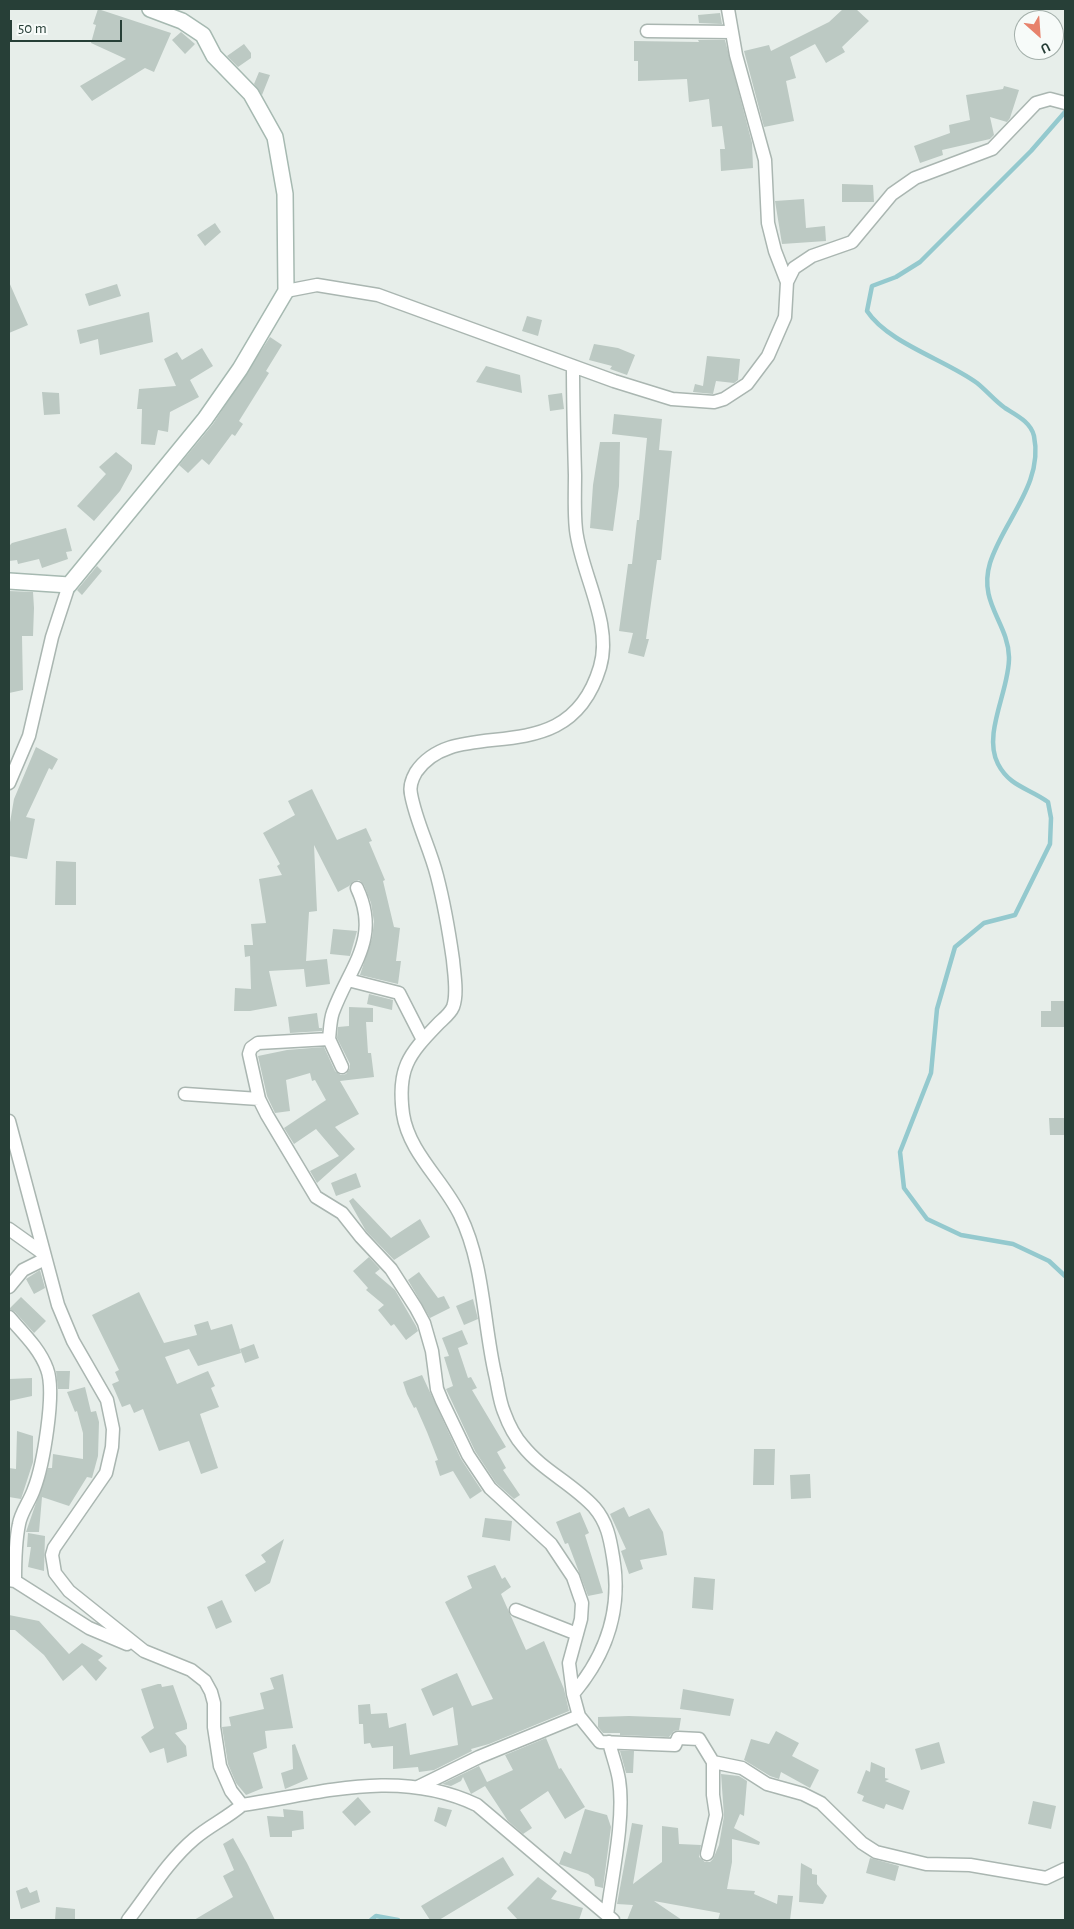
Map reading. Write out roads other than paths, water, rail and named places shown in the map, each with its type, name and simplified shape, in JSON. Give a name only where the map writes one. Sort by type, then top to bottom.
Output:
[{"type":"street","points":[[9,783],[28,736],[52,637],[69,585],[206,419],[240,369],[286,290],[285,194],[275,137],[251,94],[214,56],[203,35],[182,21],[150,9]]},
{"type":"street","points":[[728,9],[736,55],[765,160],[768,223],[775,251],[787,282]]},
{"type":"street","points":[[647,31],[732,32]]},
{"type":"street","points":[[286,290],[317,285],[378,295],[573,366],[672,399],[714,402],[724,399],[747,384],[768,356],[785,318],[787,282],[794,268],[806,259],[852,242],[892,194],[915,178],[992,149],[1002,141],[1028,110],[1041,100],[1050,99],[1064,102]]},
{"type":"street","points":[[573,366],[576,529],[582,560],[596,604],[603,650],[600,666],[585,698],[564,722],[542,732],[452,747],[426,761],[413,778],[411,794],[437,876],[453,961],[454,987],[452,1010],[406,1061],[402,1096],[408,1133],[415,1147],[459,1212],[470,1240],[480,1282],[487,1340],[503,1410],[522,1446],[584,1497],[602,1517],[609,1536],[617,1589],[615,1612],[598,1659],[587,1678],[573,1694]]},
{"type":"street","points":[[9,581],[69,585]]},
{"type":"street","points":[[342,1067],[329,1039],[332,1014],[366,938],[366,912],[357,888]]},
{"type":"street","points":[[348,980],[399,993],[423,1040]]},
{"type":"street","points":[[329,1039],[258,1044],[253,1046],[249,1054],[259,1099],[316,1196],[342,1213],[361,1238],[391,1269],[416,1308],[424,1323],[442,1401],[468,1455],[490,1488],[551,1544],[573,1576],[582,1603],[581,1619],[569,1663],[578,1716],[597,1741],[675,1745],[678,1738],[699,1739],[713,1762],[713,1795],[716,1815],[707,1854]]},
{"type":"street","points":[[185,1094],[259,1099]]},
{"type":"street","points":[[9,1121],[58,1305],[73,1341],[107,1400],[113,1429],[112,1447],[106,1473],[57,1543],[52,1555],[54,1569],[58,1579],[69,1591],[144,1651]]},
{"type":"street","points":[[9,1229],[45,1256]]},
{"type":"street","points":[[9,1287],[22,1270],[45,1256]]},
{"type":"street","points":[[9,1317],[40,1355],[50,1379],[49,1410],[39,1471],[35,1488],[19,1523],[12,1581],[90,1628],[195,1672],[212,1692],[220,1766],[231,1791],[242,1805]]},
{"type":"street","points":[[516,1610],[576,1634]]},
{"type":"street","points":[[418,1787],[479,1757],[578,1716]]},
{"type":"street","points":[[609,1742],[619,1779],[620,1800],[610,1918]]},
{"type":"street","points":[[713,1762],[742,1768],[767,1784],[804,1794],[821,1803],[866,1848],[876,1852],[926,1864],[970,1865],[1046,1878],[1065,1869]]},
{"type":"street","points":[[128,1920],[178,1854],[196,1838],[224,1820],[242,1805],[352,1786],[384,1784],[418,1787],[462,1798],[477,1805],[610,1918]]},
{"type":"waterway","points":[[1065,112],[1031,151],[920,262],[896,277],[872,286],[867,311],[889,333],[977,383],[1001,405],[1022,419],[1032,431],[1036,454],[1028,486],[996,547],[987,577],[990,601],[1004,633],[1009,657],[1008,670],[995,725],[994,752],[998,764],[1008,778],[1048,802],[1051,818],[1050,844],[1015,915],[984,923],[955,947],[937,1009],[931,1073],[900,1152],[904,1188],[927,1219],[961,1235],[1013,1244],[1049,1261],[1065,1276]]},
{"type":"waterway","points":[[371,1920],[376,1916],[398,1920]]}]
